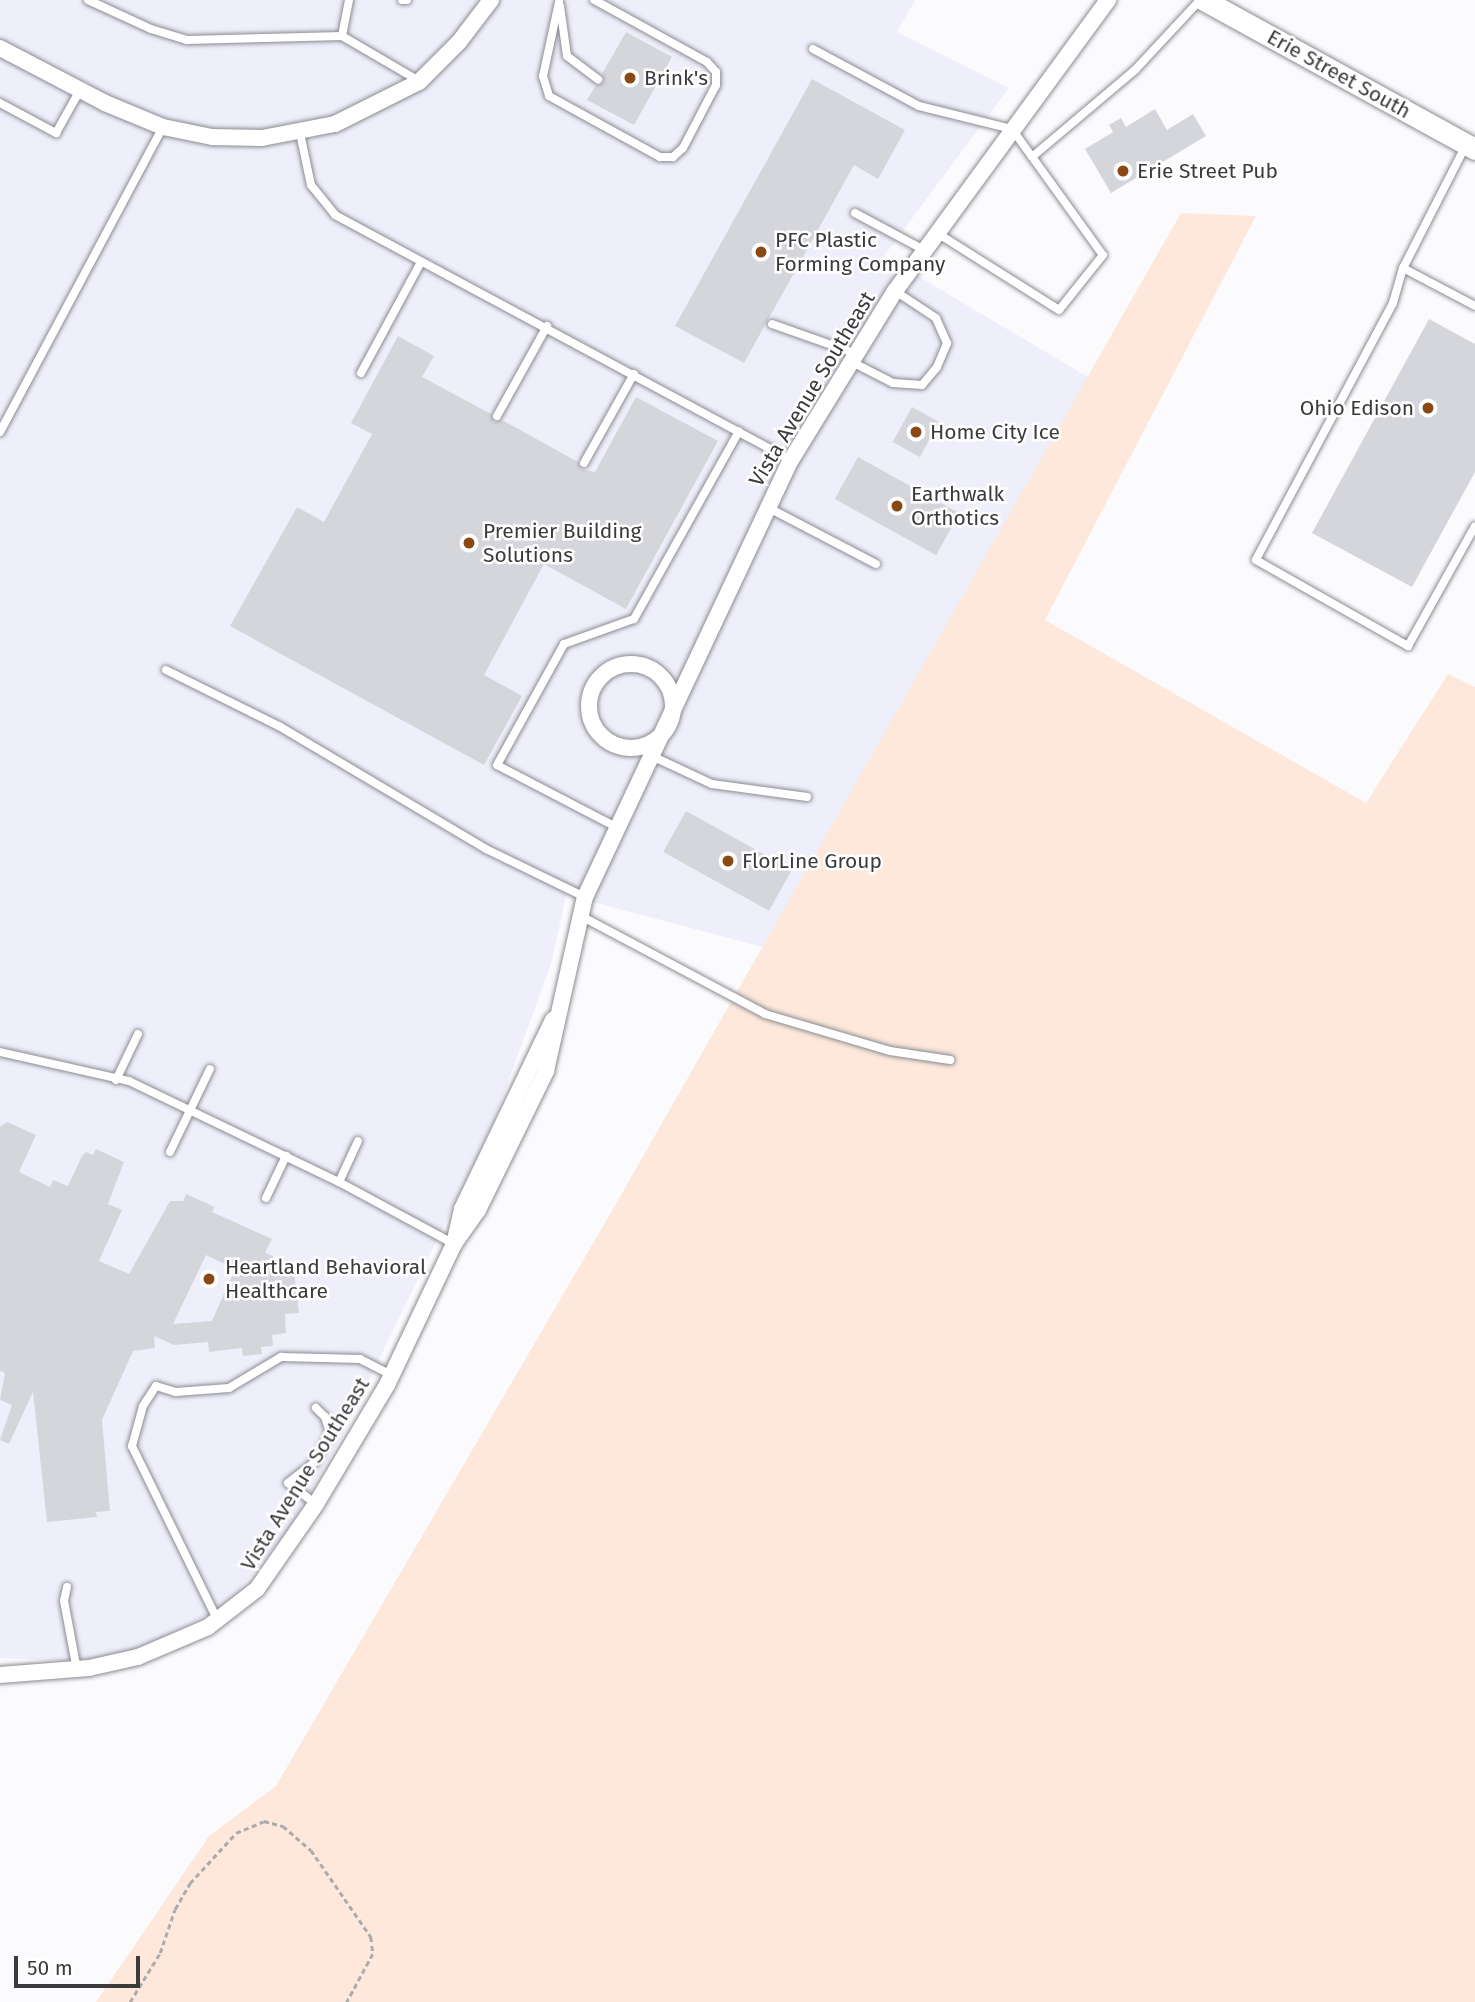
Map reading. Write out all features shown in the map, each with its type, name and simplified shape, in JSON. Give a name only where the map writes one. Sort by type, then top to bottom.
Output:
[{"type":"main road","name":"Erie Street South","points":[[1202,0],[1471,146]]},
{"type":"street","points":[[0,48],[80,90],[163,127],[237,139],[300,133],[359,115],[419,82],[459,42],[491,0]]},
{"type":"street","name":"Vista Avenue Southeast","points":[[0,1675],[77,1670],[138,1657],[218,1621],[257,1589],[316,1504],[392,1375],[454,1244],[462,1209],[561,1006],[586,897],[670,723],[767,507],[791,460],[895,291],[1108,0]]},
{"type":"street","name":"Vista Avenue Southeast","points":[[620,665],[647,666],[659,673],[673,696],[670,723],[651,744],[622,748],[609,743],[595,727],[589,707],[591,692],[607,671],[620,665]]},
{"type":"lane","points":[[88,0],[151,29],[187,40],[342,36],[419,82]]},
{"type":"lane","points":[[342,36],[349,0]]},
{"type":"lane","points":[[559,1],[543,76],[549,96],[660,157],[673,157],[684,148],[716,85],[716,72],[707,62],[594,0]]},
{"type":"lane","points":[[1032,157],[1135,70],[1202,0]]},
{"type":"lane","points":[[559,1],[567,56],[598,79]]},
{"type":"lane","points":[[813,50],[919,106],[1012,129],[1104,255],[1059,310],[936,233]]},
{"type":"lane","points":[[0,103],[56,134],[80,90]]},
{"type":"lane","points":[[0,432],[163,127]]},
{"type":"lane","points":[[300,133],[308,175],[328,209],[421,262],[547,326],[791,460]]},
{"type":"lane","points":[[1471,146],[1403,268],[1394,303],[1256,560],[1408,646],[1475,526]]},
{"type":"lane","points":[[855,213],[924,250]]},
{"type":"lane","points":[[361,373],[421,262]]},
{"type":"lane","points":[[1403,268],[1475,306]]},
{"type":"lane","points":[[772,324],[852,357],[903,384],[922,385],[937,367],[947,344],[936,318],[895,291]]},
{"type":"lane","points":[[497,415],[547,326]]},
{"type":"lane","points":[[584,463],[634,374]]},
{"type":"lane","points":[[618,828],[497,765],[564,644],[634,619],[739,431]]},
{"type":"lane","points":[[767,507],[876,564]]},
{"type":"lane","points":[[166,670],[279,726],[486,849],[586,897]]},
{"type":"lane","points":[[654,757],[712,784],[807,797]]},
{"type":"lane","points":[[581,916],[765,1014],[890,1051],[950,1060]]},
{"type":"lane","points":[[116,1080],[138,1034]]},
{"type":"lane","points":[[0,1052],[129,1081],[339,1182],[454,1244]]},
{"type":"lane","points":[[170,1152],[210,1069]]},
{"type":"lane","points":[[339,1182],[358,1141]]},
{"type":"lane","points":[[266,1198],[286,1156]]},
{"type":"lane","points":[[218,1621],[132,1446],[143,1406],[156,1386],[176,1392],[229,1388],[281,1357],[360,1359],[392,1375]]},
{"type":"lane","points":[[316,1408],[325,1417],[330,1433],[315,1462],[288,1483],[316,1504]]},
{"type":"lane","points":[[67,1587],[64,1601],[77,1670]]},
{"type":"path","points":[[130,2002],[160,1953],[185,1889],[236,1833],[264,1821],[283,1826],[310,1850],[371,1937],[373,1954],[347,2002]]},
{"type":"shaded area","points":[[0,0],[915,0],[897,32],[1009,88],[884,256],[1088,377],[763,947],[566,895],[552,961],[493,1124],[343,1434],[287,1533],[228,1603],[162,1640],[96,1662],[0,1658]]},
{"type":"shaded area","points":[[1181,213],[1256,216],[1045,620],[1366,803],[1448,674],[1475,687],[1475,2002],[96,2002],[209,1836],[276,1786],[613,1209]]},
{"type":"building","name":"Brink's","points":[[626,32],[672,57],[634,125],[587,100],[596,85],[604,82],[602,74]]},
{"type":"building","name":"PFC Plastic Forming Company","points":[[812,79],[905,130],[878,179],[854,165],[744,363],[675,326]]},
{"type":"building","name":"Erie Street Pub","points":[[1155,109],[1167,130],[1193,114],[1206,136],[1111,193],[1085,149],[1113,132],[1109,125],[1121,118],[1126,127]]},
{"type":"building","name":"Ohio Edison","points":[[1429,319],[1475,344],[1475,472],[1412,587],[1312,533]]},
{"type":"building","name":"Premier Building Solutions","points":[[398,336],[434,356],[422,377],[491,414],[494,422],[502,420],[578,462],[581,469],[595,472],[636,397],[718,441],[626,609],[544,564],[484,675],[522,696],[484,765],[230,626],[297,507],[324,522],[372,434],[351,423]]},
{"type":"building","name":"Home City Ice","points":[[912,407],[939,422],[920,457],[893,442]]},
{"type":"building","name":"Earthwalk Orthotics","points":[[858,457],[959,513],[936,555],[835,499]]},
{"type":"building","name":"FlorLine Group","points":[[686,811],[792,870],[769,911],[663,852]]},
{"type":"building","points":[[7,1122],[36,1135],[19,1172],[50,1187],[53,1180],[68,1186],[86,1152],[93,1155],[96,1149],[124,1162],[108,1204],[122,1210],[99,1261],[129,1274],[170,1201],[183,1201],[186,1194],[215,1207],[212,1212],[272,1239],[265,1253],[273,1256],[274,1265],[293,1263],[299,1313],[285,1314],[286,1333],[272,1335],[273,1346],[261,1347],[262,1354],[243,1356],[242,1348],[209,1352],[208,1342],[174,1345],[154,1336],[155,1348],[133,1351],[102,1420],[110,1511],[96,1512],[97,1517],[47,1522],[33,1392],[9,1444],[0,1440],[12,1405],[0,1400],[5,1373],[0,1371],[0,1127]],"holes":[[[206,1255],[235,1269],[212,1321],[173,1324]]]},
{"type":"place","name":"Brink's","points":[[630,78]]},
{"type":"place","name":"Erie Street Pub","points":[[1123,171]]},
{"type":"place","name":"PFC Plastic Forming Company","points":[[761,252]]},
{"type":"place","name":"Ohio Edison","points":[[1428,408]]},
{"type":"place","name":"Home City Ice","points":[[916,432]]},
{"type":"place","name":"Earthwalk Orthotics","points":[[897,506]]},
{"type":"place","name":"Premier Building Solutions","points":[[469,543]]},
{"type":"place","name":"FlorLine Group","points":[[728,861]]},
{"type":"place","name":"Heartland Behavioral Healthcare","points":[[209,1279]]}]
